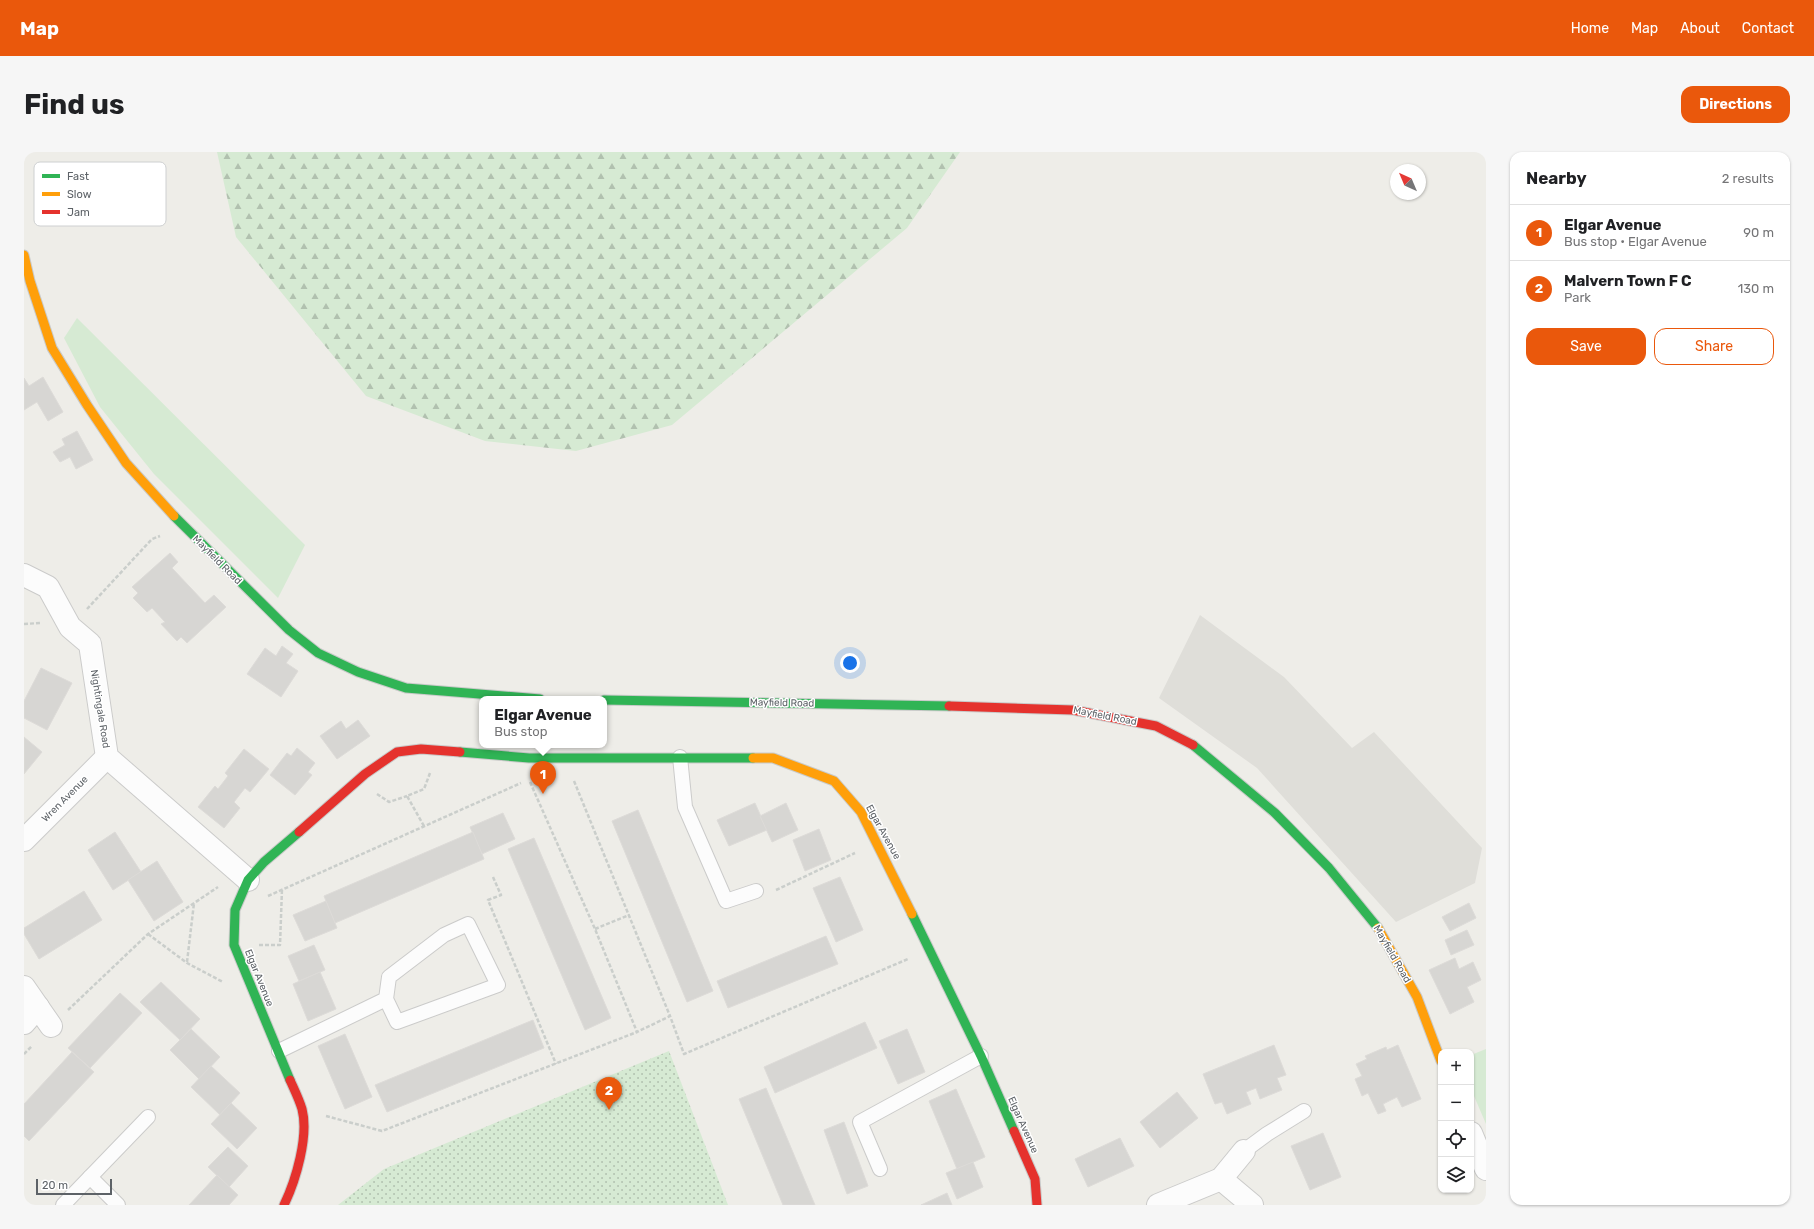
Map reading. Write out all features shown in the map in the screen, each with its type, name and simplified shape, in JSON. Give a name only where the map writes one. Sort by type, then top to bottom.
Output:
[{"type":"street","name":"Mayfield Road","points":[[24,255],[30,281],[52,348],[87,405],[126,463],[184,528],[289,630],[318,653],[351,669],[406,688],[503,696]]},
{"type":"street","name":"Nightingale Road","points":[[24,575],[48,587],[70,627],[90,644],[107,757],[248,880]]},
{"type":"street","name":"Mayfield Road","points":[[607,700],[963,706],[1073,710],[1156,726],[1194,746],[1275,813],[1329,868],[1379,929],[1417,997],[1438,1053]]},
{"type":"street","name":"Elgar Avenue","points":[[284,1205],[291,1190],[303,1145],[302,1109],[234,945],[235,910],[248,880],[264,862],[372,769],[397,752],[432,750],[565,759],[680,757],[773,758],[834,781],[861,812],[878,843],[981,1056],[1035,1179],[1037,1205]]},
{"type":"street","name":"Wren Avenue","points":[[24,840],[107,757]]},
{"type":"street","points":[[24,987],[31,1015],[51,1026]]},
{"type":"street","points":[[1474,1140],[1486,1169]]},
{"type":"street","points":[[1158,1205],[1221,1179],[1244,1151]]},
{"type":"street","points":[[1221,1179],[1252,1205]]},
{"type":"lane","points":[[680,757],[685,807],[726,901],[756,891]]},
{"type":"lane","points":[[468,924],[498,985],[397,1022],[386,999],[389,977],[444,935],[468,924]]},
{"type":"lane","points":[[279,1051],[386,999]]},
{"type":"lane","points":[[880,1169],[860,1122],[981,1056]]},
{"type":"lane","points":[[1244,1151],[1267,1134],[1304,1111]]},
{"type":"lane","points":[[64,1205],[148,1117]]},
{"type":"lane","points":[[90,1177],[118,1205]]},
{"type":"path","points":[[70,627],[152,539],[184,528]]},
{"type":"path","points":[[424,826],[407,796],[424,789],[431,770],[432,750]]},
{"type":"path","points":[[519,757],[637,1032]]},
{"type":"path","points":[[565,759],[670,1016],[684,1054],[929,950]]},
{"type":"path","points":[[24,1054],[51,1026],[148,934],[218,887],[248,880],[264,897],[529,779]]},
{"type":"path","points":[[756,891],[765,895],[878,843]]},
{"type":"path","points":[[493,877],[501,895],[488,900],[556,1064]]},
{"type":"path","points":[[237,952],[256,945],[280,945],[282,889]]},
{"type":"path","points":[[187,963],[194,903]]},
{"type":"path","points":[[594,929],[629,915]]},
{"type":"path","points":[[148,934],[187,963],[226,984]]},
{"type":"path","points":[[302,1109],[382,1131],[637,1032],[670,1016]]},
{"type":"shaded area","points":[[1200,615],[1284,677],[1352,748],[1374,732],[1482,848],[1475,883],[1396,922],[1257,768],[1159,698]]},
{"type":"green space","points":[[217,152],[960,152],[907,228],[672,425],[576,451],[485,441],[366,396],[236,237]]},
{"type":"green space","points":[[77,318],[305,545],[278,598],[154,474],[100,407],[64,338]]},
{"type":"green space","points":[[1486,1049],[1486,1124],[1474,1096],[1474,1054]]},
{"type":"green space","points":[[669,1051],[728,1205],[338,1205],[384,1169]]},
{"type":"building","points":[[43,377],[63,412],[48,421],[37,402],[24,410],[24,378],[29,386]]},
{"type":"building","points":[[77,431],[93,460],[76,469],[70,457],[60,462],[53,452],[65,445],[62,439]]},
{"type":"building","points":[[170,553],[178,562],[172,568],[205,603],[214,595],[226,607],[187,643],[181,637],[177,641],[161,624],[165,622],[152,608],[147,612],[133,598],[138,593],[132,587]]},
{"type":"building","points":[[282,646],[293,654],[286,663],[298,671],[281,697],[247,674],[265,648],[276,656]]},
{"type":"building","points":[[41,668],[72,683],[47,730],[24,718],[24,701]]},
{"type":"building","points":[[358,720],[370,736],[337,759],[320,736],[341,721],[346,729]]},
{"type":"building","points":[[24,737],[42,752],[24,774]]},
{"type":"building","points":[[297,748],[315,763],[308,772],[312,775],[295,795],[270,775],[287,753],[291,756]]},
{"type":"building","points":[[244,749],[269,769],[250,792],[245,788],[234,802],[240,808],[224,828],[198,807],[215,786],[218,789],[228,776],[225,773]]},
{"type":"building","points":[[755,803],[767,830],[729,846],[717,820]]},
{"type":"building","points":[[786,803],[798,830],[772,842],[760,816]]},
{"type":"building","points":[[638,810],[713,991],[687,1002],[612,821]]},
{"type":"building","points":[[503,813],[515,839],[482,854],[470,827]]},
{"type":"building","points":[[819,829],[831,860],[805,871],[793,840]]},
{"type":"building","points":[[115,832],[141,872],[113,890],[88,850]]},
{"type":"building","points":[[473,832],[484,859],[335,923],[324,896]]},
{"type":"building","points":[[534,838],[611,1018],[585,1030],[508,849]]},
{"type":"building","points":[[157,861],[183,902],[154,921],[128,880]]},
{"type":"building","points":[[840,877],[863,930],[836,942],[813,888]]},
{"type":"building","points":[[84,891],[102,920],[39,959],[24,934],[24,928]]},
{"type":"building","points":[[326,901],[337,928],[305,941],[293,915]]},
{"type":"building","points":[[1469,903],[1476,918],[1450,931],[1442,917]]},
{"type":"building","points":[[1467,930],[1474,945],[1451,955],[1445,940]]},
{"type":"building","points":[[826,936],[838,964],[728,1008],[717,981]]},
{"type":"building","points":[[314,945],[325,970],[299,981],[288,956]]},
{"type":"building","points":[[1455,958],[1459,969],[1473,962],[1481,980],[1467,987],[1474,1002],[1450,1014],[1429,970]]},
{"type":"building","points":[[320,972],[336,1009],[308,1021],[293,984]]},
{"type":"building","points":[[161,982],[200,1019],[180,1040],[140,1002]]},
{"type":"building","points":[[120,993],[142,1013],[90,1068],[68,1048]]},
{"type":"building","points":[[533,1020],[544,1048],[387,1112],[375,1085]]},
{"type":"building","points":[[865,1022],[877,1048],[775,1093],[764,1067]]},
{"type":"building","points":[[191,1029],[220,1057],[199,1079],[170,1050]]},
{"type":"building","points":[[907,1029],[925,1072],[898,1084],[879,1041]]},
{"type":"building","points":[[345,1034],[372,1097],[345,1109],[318,1046]]},
{"type":"building","points":[[1274,1045],[1286,1075],[1277,1078],[1282,1090],[1260,1099],[1256,1088],[1246,1092],[1251,1104],[1227,1114],[1222,1102],[1215,1104],[1203,1074]]},
{"type":"building","points":[[1398,1045],[1421,1099],[1402,1107],[1397,1097],[1383,1104],[1386,1111],[1378,1114],[1368,1093],[1362,1096],[1355,1079],[1362,1076],[1356,1064],[1367,1059],[1365,1056],[1386,1047],[1387,1050]]},
{"type":"building","points":[[72,1052],[94,1072],[29,1141],[24,1136],[24,1104]]},
{"type":"building","points":[[211,1066],[240,1093],[220,1115],[191,1087]]},
{"type":"building","points":[[766,1088],[815,1205],[783,1205],[739,1099]]},
{"type":"building","points":[[956,1089],[985,1157],[957,1169],[929,1101]]},
{"type":"building","points":[[1177,1092],[1198,1118],[1160,1148],[1140,1122]]},
{"type":"building","points":[[231,1103],[257,1128],[237,1149],[211,1124]]},
{"type":"building","points":[[844,1122],[868,1186],[847,1194],[824,1130]]},
{"type":"building","points":[[1323,1133],[1341,1177],[1310,1190],[1291,1146]]},
{"type":"building","points":[[1120,1138],[1134,1166],[1088,1187],[1075,1159]]},
{"type":"building","points":[[228,1147],[248,1166],[229,1187],[208,1167]]},
{"type":"building","points":[[973,1162],[983,1187],[957,1199],[946,1173]]},
{"type":"building","points":[[217,1175],[238,1195],[229,1205],[189,1205]]},
{"type":"building","points":[[947,1193],[952,1205],[921,1205]]},
{"type":"traffic: fast","points":[[174,516],[289,630],[318,653],[358,672],[406,688],[503,696]]},
{"type":"traffic: fast","points":[[607,700],[949,706]]},
{"type":"traffic: fast","points":[[1193,745],[1275,813],[1329,868],[1378,928]]},
{"type":"traffic: fast","points":[[460,752],[529,758],[753,758]]},
{"type":"traffic: fast","points":[[290,1080],[234,945],[235,910],[248,880],[264,862],[299,832]]},
{"type":"traffic: fast","points":[[912,914],[981,1056],[1014,1131]]},
{"type":"traffic: slow","points":[[24,255],[30,281],[52,348],[87,405],[126,463],[174,516]]},
{"type":"traffic: slow","points":[[753,758],[773,758],[834,781],[861,812],[912,914]]},
{"type":"traffic: slow","points":[[1378,928],[1417,997],[1438,1053]]},
{"type":"traffic: jam","points":[[949,706],[1073,710],[1156,726],[1193,745]]},
{"type":"traffic: jam","points":[[299,832],[365,774],[397,752],[421,749],[460,752]]},
{"type":"traffic: jam","points":[[284,1205],[297,1171],[303,1145],[304,1132],[302,1109],[290,1080]]},
{"type":"traffic: jam","points":[[1014,1131],[1035,1179],[1037,1205]]},
{"type":"place","name":"Elgar Avenue","points":[[543,794]]},
{"type":"place","name":"Malvern Town F C","points":[[609,1110]]}]
